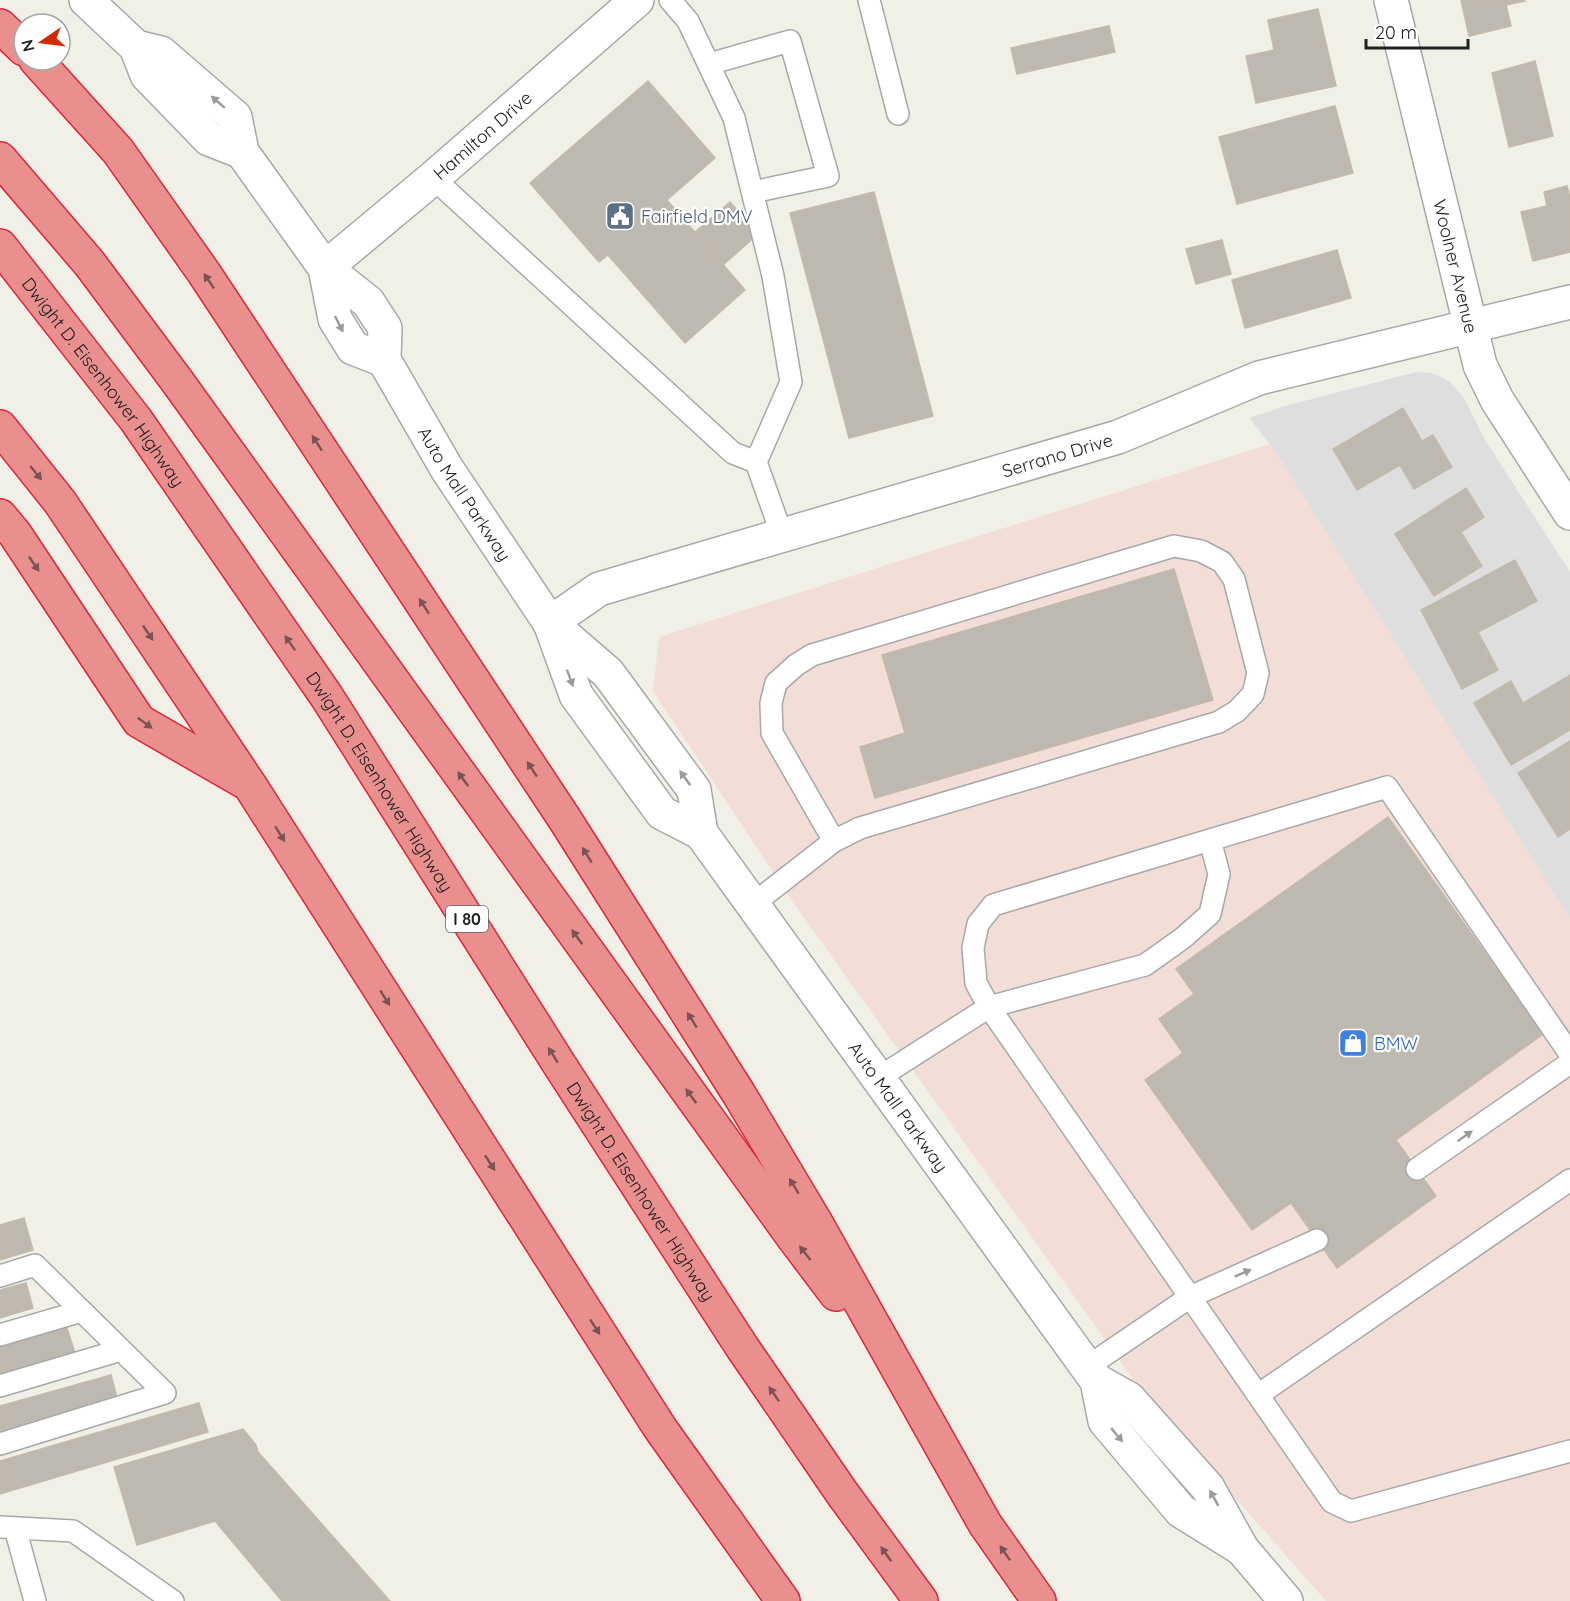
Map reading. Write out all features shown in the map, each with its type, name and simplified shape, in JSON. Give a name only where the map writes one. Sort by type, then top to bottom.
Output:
[{"type":"highway","points":[[0,26],[12,38]]},
{"type":"highway","points":[[47,72],[118,151],[204,273],[564,818],[745,1104],[816,1223],[985,1524],[1039,1601]]},
{"type":"highway","points":[[0,159],[90,264],[177,381],[786,1228],[905,1383]]},
{"type":"highway","name":"Dwight D. Eisenhower Highway","points":[[0,246],[136,420],[327,697],[559,1064],[742,1347],[842,1493],[921,1601]]},
{"type":"highway","points":[[0,427],[60,502],[249,784],[660,1428],[783,1601]]},
{"type":"highway","points":[[0,516],[15,534],[139,721],[249,784]]},
{"type":"street","name":"Auto Mall Parkway","points":[[86,0],[136,47],[161,53],[235,117],[242,152],[325,268],[335,319],[353,348],[384,360],[447,469],[550,622],[576,695],[662,813],[701,833],[1092,1374],[1130,1399],[1208,1488],[1242,1549],[1286,1601]]},
{"type":"street","name":"Hamilton Drive","points":[[325,268],[433,178],[637,0]]},
{"type":"street","name":"Woolner Avenue","points":[[1391,0],[1469,328],[1480,365],[1497,400],[1570,513]]},
{"type":"street","name":"Serrano Drive","points":[[550,622],[599,589],[1118,437],[1258,378],[1570,302]]},
{"type":"lane","points":[[670,0],[688,21],[734,118],[773,276],[791,382],[756,462],[782,535]]},
{"type":"lane","points":[[870,0],[898,114]]},
{"type":"lane","points":[[709,64],[790,41],[828,176],[753,192]]},
{"type":"lane","points":[[433,178],[734,453],[756,462]]},
{"type":"lane","points":[[753,904],[834,841],[860,828],[1219,722],[1237,711],[1253,694],[1258,673],[1233,579],[1222,562],[1201,551],[1174,546],[812,655],[795,665],[776,683],[771,703],[772,734],[834,841]]},
{"type":"lane","points":[[1570,1054],[1387,787],[993,905],[978,924],[973,948],[976,983],[989,1007],[1332,1502],[1352,1511],[1570,1451]]},
{"type":"lane","points":[[878,1078],[989,1007],[1145,965],[1183,938],[1210,914],[1219,874],[1210,840]]},
{"type":"lane","points":[[1417,1169],[1570,1063]]},
{"type":"lane","points":[[1258,1395],[1570,1180]]},
{"type":"lane","points":[[1092,1374],[1190,1297],[1317,1240]]},
{"type":"lane","points":[[0,1276],[35,1265],[165,1393],[0,1444]]},
{"type":"lane","points":[[0,1335],[82,1311]]},
{"type":"lane","points":[[0,1386],[121,1350]]},
{"type":"lane","points":[[35,1601],[8,1527],[72,1531],[173,1601]]},
{"type":"shaded area","points":[[1416,372],[1431,373],[1441,377],[1450,382],[1464,398],[1484,438],[1570,572],[1570,919],[1270,444],[1249,418],[1285,406]]},
{"type":"shaded area","points":[[1270,444],[1570,919],[1570,1601],[1326,1601],[1143,1393],[795,905],[653,691],[659,637]]},
{"type":"building","points":[[1461,0],[1525,1],[1506,5],[1511,26],[1469,36]]},
{"type":"building","points":[[1318,9],[1336,86],[1256,103],[1246,56],[1274,50],[1268,20]]},
{"type":"building","points":[[1109,26],[1115,52],[1017,74],[1011,48]]},
{"type":"building","points":[[1535,61],[1553,136],[1509,147],[1492,73]]},
{"type":"building","name":"Fairfield DMV","points":[[648,81],[715,158],[667,200],[745,290],[685,343],[608,255],[599,262],[530,183]]},
{"type":"building","points":[[1335,106],[1353,173],[1237,204],[1219,137]]},
{"type":"building","points":[[1567,186],[1570,197],[1570,252],[1533,261],[1521,212],[1547,206],[1544,192]]},
{"type":"building","points":[[874,192],[933,416],[849,438],[790,213]]},
{"type":"building","points":[[730,202],[758,234],[723,265],[695,232]]},
{"type":"building","points":[[1222,240],[1231,274],[1196,284],[1186,249]]},
{"type":"building","points":[[1337,250],[1351,298],[1245,328],[1232,280]]},
{"type":"building","points":[[1403,408],[1422,441],[1433,435],[1452,467],[1414,489],[1400,465],[1357,490],[1333,449]]},
{"type":"building","points":[[1466,488],[1484,517],[1461,532],[1482,566],[1434,596],[1395,534]]},
{"type":"building","points":[[1515,560],[1537,601],[1478,632],[1498,670],[1462,689],[1421,610]]},
{"type":"building","points":[[1174,569],[1213,700],[875,798],[860,747],[905,733],[882,655]]},
{"type":"building","points":[[1570,675],[1570,730],[1511,765],[1474,703],[1511,681],[1523,703]]},
{"type":"building","points":[[1570,741],[1570,829],[1558,837],[1518,773]]},
{"type":"building","name":"BMW","points":[[1388,817],[1543,1034],[1396,1140],[1436,1196],[1337,1268],[1291,1203],[1252,1230],[1145,1080],[1183,1053],[1159,1019],[1194,994],[1176,969]]},
{"type":"building","points":[[24,1218],[33,1250],[0,1260],[0,1225]]},
{"type":"building","points":[[26,1283],[33,1308],[0,1318],[0,1290]]},
{"type":"building","points":[[67,1328],[75,1353],[0,1374],[0,1347]]},
{"type":"building","points":[[111,1375],[118,1401],[0,1434],[0,1406]]},
{"type":"building","points":[[199,1403],[208,1432],[0,1494],[0,1461]]},
{"type":"building","points":[[243,1429],[256,1445],[258,1452],[390,1601],[282,1601],[215,1521],[137,1545],[114,1467]]},
{"type":"place","name":"Fairfield DMV","points":[[620,216]]},
{"type":"place","name":"BMW","points":[[1353,1043]]}]
